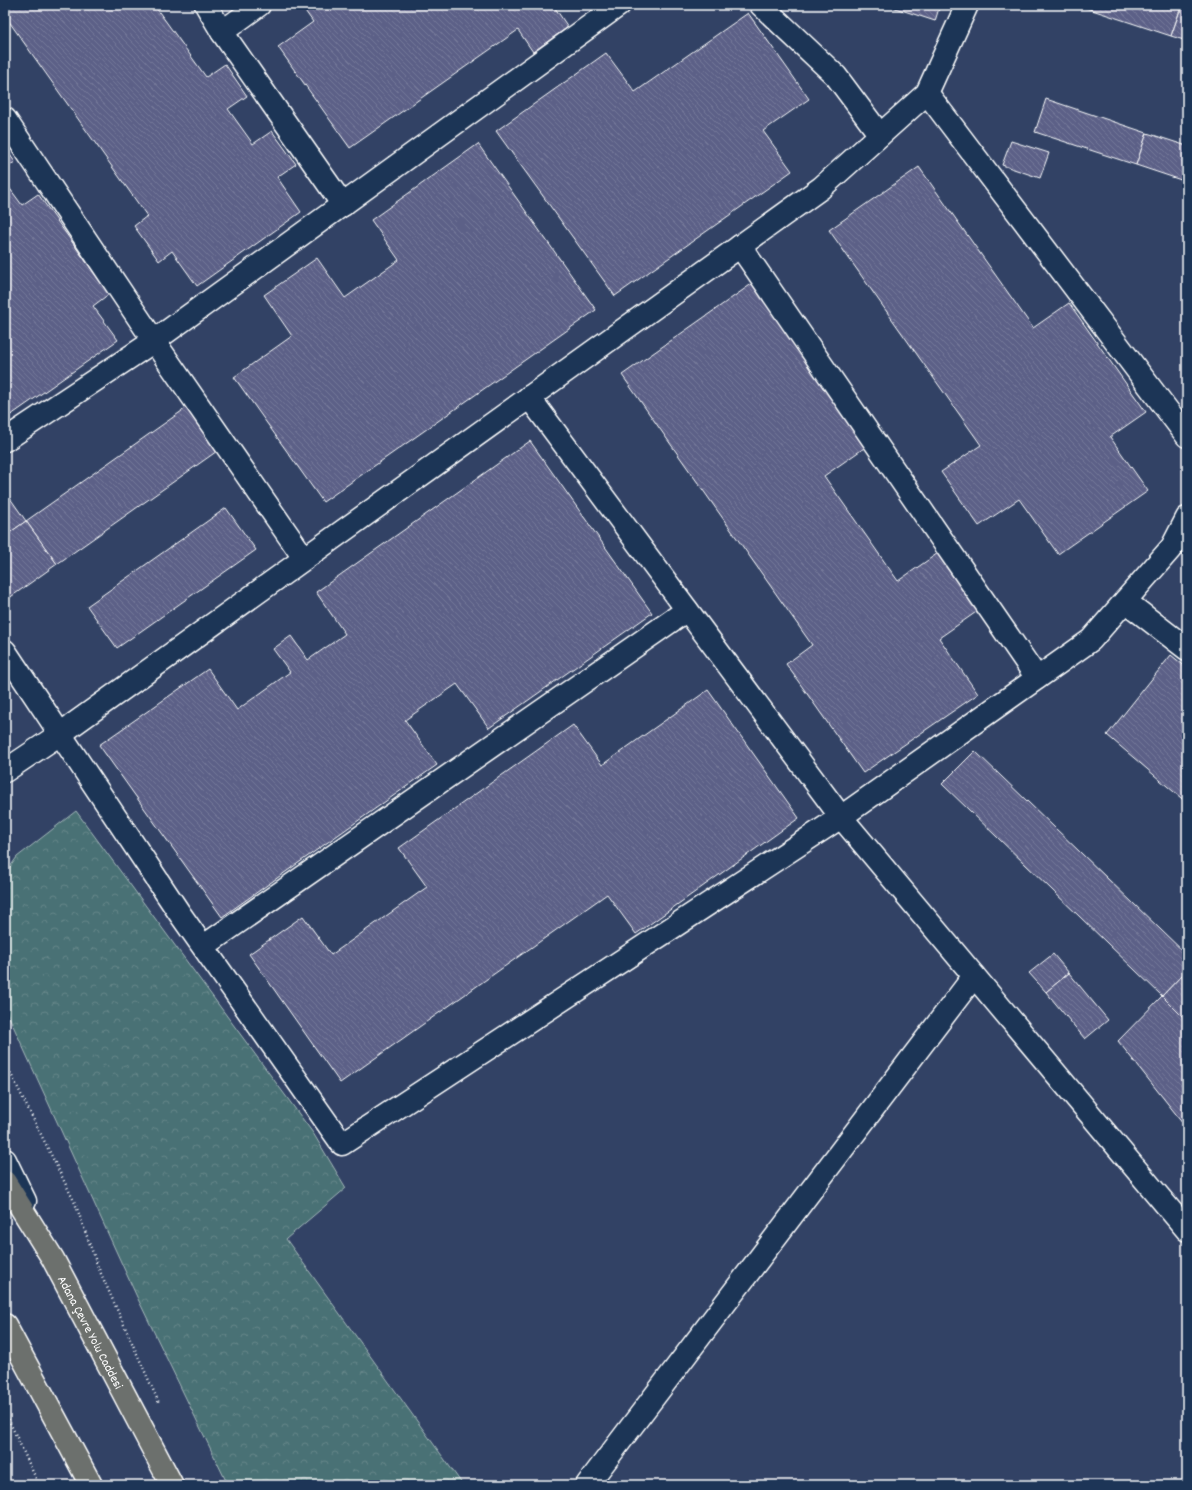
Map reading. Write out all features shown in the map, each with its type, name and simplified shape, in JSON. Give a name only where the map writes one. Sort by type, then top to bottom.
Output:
[{"type":"highway","name":"Adana Çevre Yolu Caddesi","points":[[5,1182],[53,1259],[172,1485]]},
{"type":"highway","points":[[5,1325],[91,1485]]},
{"type":"street","points":[[206,5],[222,32],[342,205]]},
{"type":"street","points":[[222,32],[259,5]]},
{"type":"street","points":[[5,440],[154,342],[619,5]]},
{"type":"street","points":[[761,5],[836,76],[880,135]]},
{"type":"street","points":[[5,771],[60,734],[821,188],[926,93],[966,5]]},
{"type":"street","points":[[926,93],[1187,436]]},
{"type":"street","points":[[5,119],[154,342],[304,558]]},
{"type":"street","points":[[740,246],[1037,678]]},
{"type":"street","points":[[529,397],[841,817],[1187,1230]]},
{"type":"street","points":[[5,651],[204,946],[342,1144],[841,817],[1091,640],[1172,547],[1187,518]]},
{"type":"street","points":[[1124,601],[1187,649]]},
{"type":"street","points":[[204,946],[687,610]]},
{"type":"street","points":[[587,1485],[974,976]]},
{"type":"street","points":[[5,1160],[53,1259]]},
{"type":"path","points":[[5,1062],[75,1202],[98,1267],[160,1405]]},
{"type":"path","points":[[5,1412],[39,1485]]},
{"type":"shaded area","points":[[5,5],[1187,5],[1187,1485],[5,1485]]},
{"type":"green space","points":[[76,811],[313,1133],[346,1188],[286,1239],[463,1485],[228,1485],[137,1297],[5,1008],[5,874],[17,857]]},
{"type":"building","points":[[5,5],[154,5],[206,77],[225,64],[247,96],[228,109],[253,144],[272,131],[296,164],[277,177],[301,212],[197,286],[172,251],[159,261],[134,226],[147,216],[5,16]]},
{"type":"building","points":[[308,5],[553,5],[568,27],[533,52],[518,30],[350,148],[278,47],[313,22],[303,8]]},
{"type":"building","points":[[886,5],[940,5],[935,21]]},
{"type":"building","points":[[1077,5],[1173,5],[1181,7],[1171,36]]},
{"type":"building","points":[[1182,5],[1187,5],[1187,41],[1171,36]]},
{"type":"building","points":[[748,13],[809,99],[763,131],[792,171],[615,296],[496,131],[606,53],[635,92]]},
{"type":"building","points":[[1046,99],[1147,133],[1136,165],[1035,132]]},
{"type":"building","points":[[1147,133],[1187,146],[1187,182],[1136,165]]},
{"type":"building","points":[[1011,141],[1049,153],[1040,178],[1002,165]]},
{"type":"building","points":[[478,144],[596,310],[323,502],[234,377],[292,336],[264,295],[317,258],[345,298],[399,260],[371,220]]},
{"type":"building","points":[[5,148],[15,162],[5,168]]},
{"type":"building","points":[[919,167],[1033,328],[1069,303],[1146,412],[1110,437],[1148,491],[1058,554],[1019,499],[979,526],[941,472],[981,445],[829,230]]},
{"type":"building","points":[[5,182],[22,205],[38,194],[109,294],[93,306],[118,340],[11,415],[5,406]]},
{"type":"building","points":[[753,283],[867,446],[824,476],[898,581],[941,551],[982,608],[939,638],[978,694],[863,773],[786,664],[812,645],[622,375]]},
{"type":"building","points":[[189,406],[220,449],[57,564],[26,521]]},
{"type":"building","points":[[530,441],[652,613],[489,728],[457,684],[405,720],[437,765],[222,917],[99,745],[208,669],[237,710],[290,672],[273,649],[291,636],[308,660],[345,634],[316,592]]},
{"type":"building","points":[[5,491],[26,521],[5,536]]},
{"type":"building","points":[[226,508],[256,550],[117,648],[87,606]]},
{"type":"building","points":[[26,521],[57,564],[5,601],[5,536]]},
{"type":"building","points":[[1171,655],[1187,668],[1187,803],[1107,735]]},
{"type":"building","points":[[708,690],[799,818],[636,934],[607,894],[340,1083],[249,954],[303,916],[331,955],[427,887],[399,848],[573,725],[602,765]]},
{"type":"building","points":[[975,751],[1187,955],[1187,970],[1162,996],[942,784]]},
{"type":"building","points":[[1053,954],[1069,973],[1046,992],[1029,973]]},
{"type":"building","points":[[1187,970],[1187,1021],[1162,996]]},
{"type":"building","points":[[1069,973],[1108,1020],[1085,1039],[1046,992]]},
{"type":"building","points":[[1162,996],[1187,1021],[1187,1128],[1118,1041]]}]
